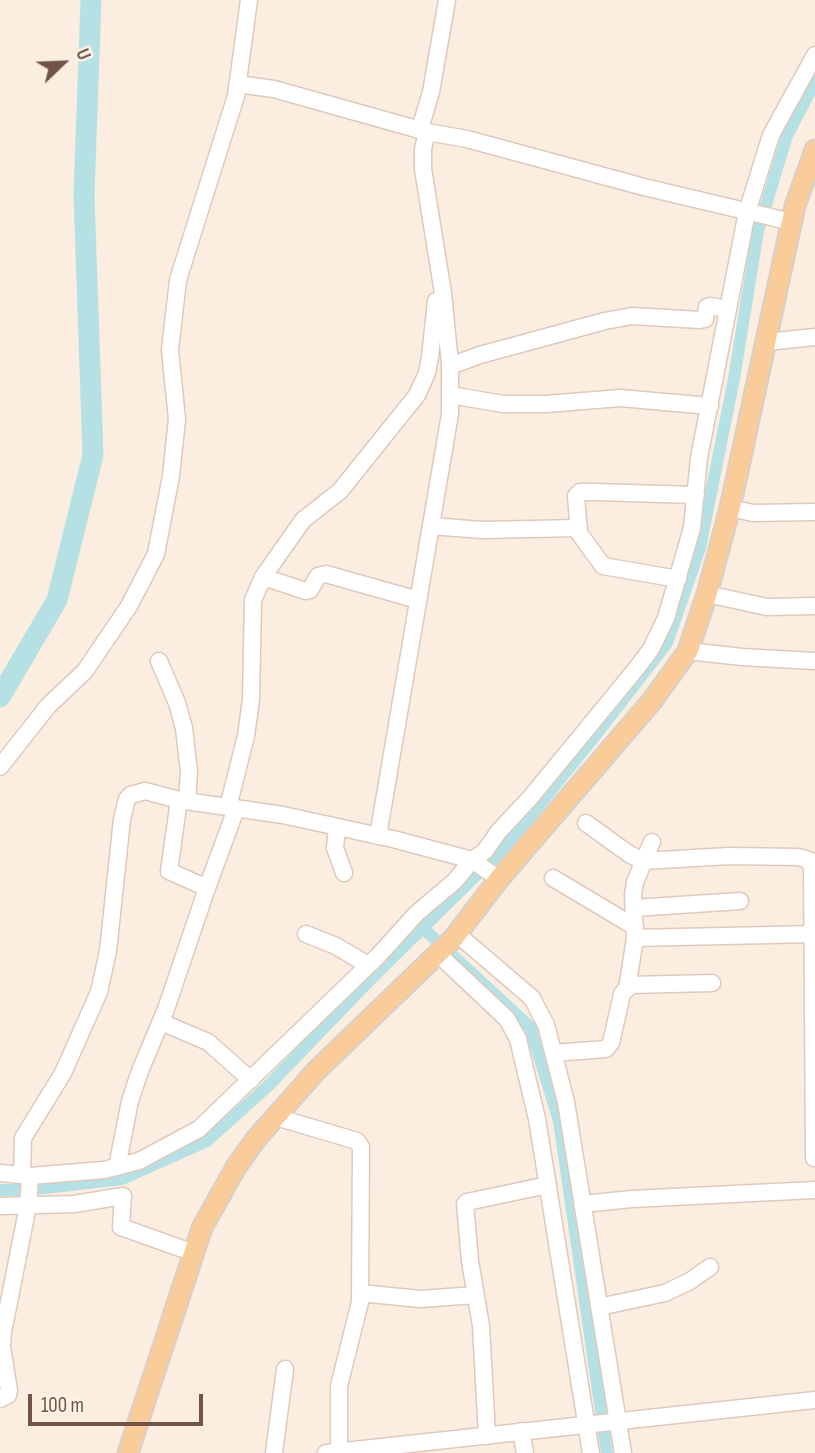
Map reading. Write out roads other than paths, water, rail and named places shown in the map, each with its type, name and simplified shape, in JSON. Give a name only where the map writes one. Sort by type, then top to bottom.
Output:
[{"type":"main road","points":[[128,1453],[202,1228],[236,1167],[317,1070],[447,944],[484,869],[652,701],[688,651],[707,594],[730,508],[792,222],[815,150]]},
{"type":"street","points":[[0,767],[48,706],[85,671],[129,606],[156,554],[172,475],[177,419],[170,351],[177,280],[208,190],[237,83],[249,0]]},
{"type":"street","points":[[378,836],[450,414],[450,366],[423,169],[423,131],[447,0]]},
{"type":"street","points":[[484,869],[485,850],[636,670],[651,649],[666,618],[692,528],[699,458],[748,213],[772,135],[815,55]]},
{"type":"street","points":[[237,83],[274,89],[423,131],[467,139],[748,213],[792,222]]},
{"type":"street","points":[[117,1167],[130,1101],[161,1022],[232,808],[246,736],[253,670],[253,600],[263,577],[303,520],[340,491],[417,394],[427,373],[436,298],[441,288]]},
{"type":"street","points":[[450,366],[480,355],[605,321],[632,316],[700,320],[705,319],[707,307],[728,309]]},
{"type":"street","points":[[767,342],[815,337]]},
{"type":"street","points":[[450,395],[503,404],[546,404],[620,398],[710,406]]},
{"type":"street","points":[[678,579],[603,566],[579,533],[576,496],[580,492],[696,495]]},
{"type":"street","points":[[730,508],[753,513],[815,512]]},
{"type":"street","points":[[431,526],[482,530],[579,528]]},
{"type":"street","points":[[263,577],[306,591],[310,590],[318,576],[326,574],[418,600]]},
{"type":"street","points":[[707,594],[767,607],[815,606]]},
{"type":"street","points":[[688,651],[815,661]]},
{"type":"street","points":[[159,661],[184,728],[189,772],[169,871],[207,888]]},
{"type":"street","points":[[0,1399],[8,1395],[9,1390],[2,1347],[3,1332],[29,1203],[28,1178],[21,1152],[23,1138],[63,1073],[99,992],[108,951],[127,799],[137,791],[145,791],[183,801],[283,815],[432,848],[484,869]]},
{"type":"street","points":[[586,823],[643,861],[729,856],[798,857],[809,860],[813,869],[814,1158]]},
{"type":"street","points":[[337,827],[335,848],[344,873]]},
{"type":"street","points":[[627,989],[635,933],[635,881],[652,842]]},
{"type":"street","points":[[0,1173],[28,1178],[104,1170],[139,1161],[199,1129],[368,965],[417,913],[455,881],[484,869]]},
{"type":"street","points":[[553,878],[635,933],[814,937]]},
{"type":"street","points":[[634,908],[740,901]]},
{"type":"street","points":[[306,934],[336,946],[368,965]]},
{"type":"street","points":[[447,944],[532,998],[546,1025],[566,1102],[616,1423],[624,1453]]},
{"type":"street","points":[[447,944],[507,1019],[518,1039],[537,1119],[591,1453]]},
{"type":"street","points":[[554,1053],[606,1049],[611,1043],[622,994],[633,984],[712,983]]},
{"type":"street","points":[[161,1022],[208,1042],[251,1080]]},
{"type":"street","points":[[276,1117],[358,1141],[361,1147],[360,1302],[339,1386],[332,1452],[477,1442],[521,1431],[616,1423],[815,1399]]},
{"type":"street","points":[[477,1442],[481,1326],[470,1261],[465,1204],[548,1185]]},
{"type":"street","points":[[582,1204],[815,1190]]},
{"type":"street","points":[[0,1206],[29,1203],[74,1205],[123,1196],[121,1227],[194,1253]]},
{"type":"street","points":[[599,1307],[665,1293],[690,1281],[710,1267]]},
{"type":"street","points":[[360,1293],[420,1299],[476,1295]]},
{"type":"street","points":[[274,1453],[285,1369]]},
{"type":"street","points":[[521,1431],[524,1453]]},
{"type":"waterway","points":[[0,697],[57,600],[93,455],[84,195],[91,0]]},
{"type":"waterway","points":[[0,1190],[28,1190],[122,1179],[207,1141],[268,1086],[371,979],[506,846],[667,643],[700,548],[734,379],[758,231],[787,136],[815,82]]},
{"type":"waterway","points":[[423,928],[530,1027],[559,1121],[607,1453]]}]
